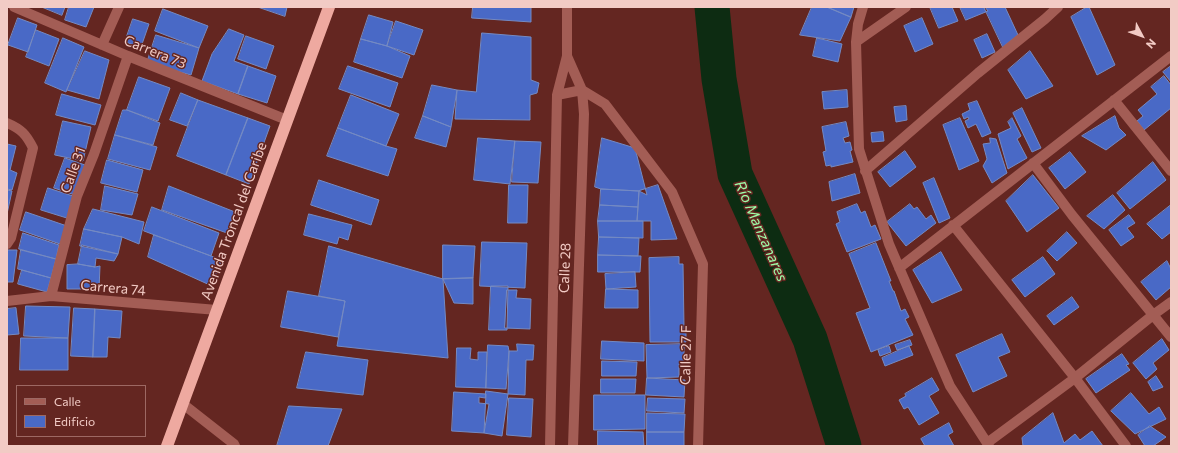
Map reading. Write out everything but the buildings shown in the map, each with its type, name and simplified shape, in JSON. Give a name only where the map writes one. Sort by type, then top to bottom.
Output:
[{"type":"highway","name":"Avenida Troncal del Caribe","points":[[167,446],[329,7]]},
{"type":"street","name":"Carrera 73","points":[[14,7],[128,56],[287,120]]},
{"type":"street","points":[[102,45],[119,7]]},
{"type":"street","name":"Calle 28","points":[[550,446],[557,95],[567,56],[567,7]]},
{"type":"street","points":[[863,7],[858,24],[856,42],[859,149],[865,170],[889,244],[950,386],[988,444],[1171,302]]},
{"type":"street","points":[[856,42],[906,7]]},
{"type":"street","points":[[865,170],[978,72],[1058,7]]},
{"type":"street","name":"Calle 31","points":[[51,296],[77,196],[94,154],[128,56]]},
{"type":"street","name":"Calle 28","points":[[567,56],[582,90],[584,114],[573,446]]},
{"type":"street","points":[[899,268],[1171,56]]},
{"type":"street","points":[[557,95],[582,90]]},
{"type":"street","name":"Calle 27 F","points":[[582,90],[605,104],[672,192],[702,264],[698,446]]},
{"type":"street","points":[[1114,100],[1171,171]]},
{"type":"street","points":[[7,124],[18,128],[23,132],[28,137],[33,148],[9,241]]},
{"type":"street","points":[[1033,163],[1072,215],[1171,337]]},
{"type":"street","points":[[954,225],[1075,378],[1126,446]]},
{"type":"street","name":"Carrera 74","points":[[7,301],[51,296],[217,310]]},
{"type":"street","points":[[182,404],[235,446]]},
{"type":"waterway","name":"Río Manzanares","points":[[712,7],[719,79],[735,174],[810,339],[844,446]]}]
